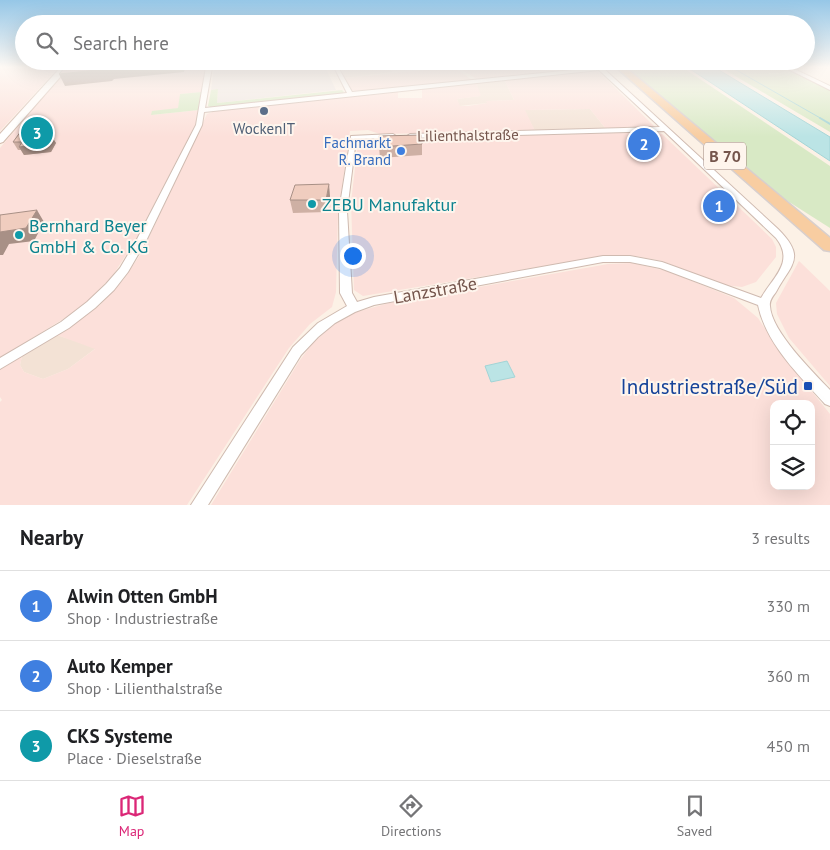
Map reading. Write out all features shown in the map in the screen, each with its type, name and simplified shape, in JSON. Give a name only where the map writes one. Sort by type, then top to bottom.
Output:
[{"type":"main road","name":"B 70","points":[[648,91],[830,246]]},
{"type":"street","points":[[0,140],[45,91]]},
{"type":"street","points":[[0,364],[42,339],[91,305],[110,288],[124,270],[141,241],[199,125],[205,91]]},
{"type":"street","points":[[202,110],[382,91]]},
{"type":"street","points":[[624,91],[770,226],[786,244],[790,255],[788,265],[764,303],[766,315],[786,348],[830,400]]},
{"type":"street","name":"Lilienthalstraße","points":[[353,306],[346,293],[343,211],[353,137],[666,129]]},
{"type":"street","name":"Lanzstraße","points":[[199,505],[297,351],[312,333],[326,321],[353,306],[603,259],[630,259],[662,265],[764,303]]},
{"type":"shaded area","points":[[0,91],[37,91],[0,131]]},
{"type":"shaded area","points":[[49,91],[202,91],[181,94],[178,108],[151,115],[199,110],[195,125],[135,241],[113,275],[88,301],[68,316],[0,358],[0,148]]},
{"type":"shaded area","points":[[218,91],[331,91],[217,103]]},
{"type":"shaded area","points":[[398,91],[398,98],[422,98],[422,91],[479,91],[481,96],[457,99],[460,106],[487,103],[486,101],[514,100],[510,91],[618,91],[655,127],[606,129],[590,109],[525,110],[535,131],[380,134],[368,130],[350,131],[338,214],[336,292],[332,307],[310,324],[289,348],[187,505],[0,505],[0,402],[2,400],[0,397],[0,368],[22,356],[20,365],[24,372],[43,379],[68,369],[95,349],[57,335],[100,305],[124,279],[142,252],[207,114],[215,111]]},
{"type":"shaded area","points":[[478,91],[510,91],[514,100],[487,101],[487,103],[459,106],[457,99],[480,96]]},
{"type":"shaded area","points":[[590,109],[606,129],[535,131],[524,110]]},
{"type":"shaded area","points":[[656,132],[662,134],[772,239],[776,247],[776,257],[756,282],[742,287],[723,285],[662,261],[636,256],[612,255],[363,296],[354,290],[351,202],[358,143],[360,140]]},
{"type":"shaded area","points":[[799,261],[830,291],[830,386],[789,338],[777,314],[776,303]]},
{"type":"shaded area","points":[[632,263],[667,271],[734,298],[758,318],[781,353],[830,414],[830,505],[211,505],[300,360],[312,344],[335,323],[353,313],[389,303],[608,264]]},
{"type":"shaded area","points":[[57,335],[96,348],[68,369],[43,379],[24,372],[20,365],[22,356]]},
{"type":"green space","points":[[211,91],[218,91],[217,103],[337,91],[344,92],[341,94],[208,106]]},
{"type":"green space","points":[[654,91],[717,91],[830,166],[830,228],[786,200]]},
{"type":"green space","points":[[760,91],[830,91],[830,132]]},
{"type":"green space","points":[[202,92],[199,110],[151,115],[152,111],[178,108],[180,94]]},
{"type":"water","points":[[723,91],[753,91],[830,137],[830,161]]},
{"type":"water","points":[[507,361],[515,377],[491,382],[485,366]]},
{"type":"building","points":[[48,121],[37,137],[51,135],[46,143],[19,147],[22,142],[13,142],[27,123]]},
{"type":"building","points":[[421,135],[422,144],[379,147],[379,136]]},
{"type":"building","points":[[329,184],[326,200],[290,200],[295,185]]},
{"type":"building","points":[[37,210],[26,228],[0,232],[0,215]]},
{"type":"waterway","points":[[772,91],[822,119]]},
{"type":"waterway","points":[[820,118],[830,124]]},
{"type":"place","name":"WockenIT","points":[[264,111]]},
{"type":"place","name":"CKS Systeme","points":[[37,133]]},
{"type":"place","name":"Auto Kemper","points":[[644,144]]},
{"type":"place","name":"Fachmarkt R. Brand","points":[[401,151]]},
{"type":"place","name":"ZEBU Manufaktur","points":[[312,204]]},
{"type":"place","name":"Alwin Otten GmbH","points":[[719,206]]},
{"type":"place","name":"Bernhard Beyer GmbH & Co. KG","points":[[19,235]]},
{"type":"place","name":"Industriestraße/Süd","points":[[808,386]]}]
